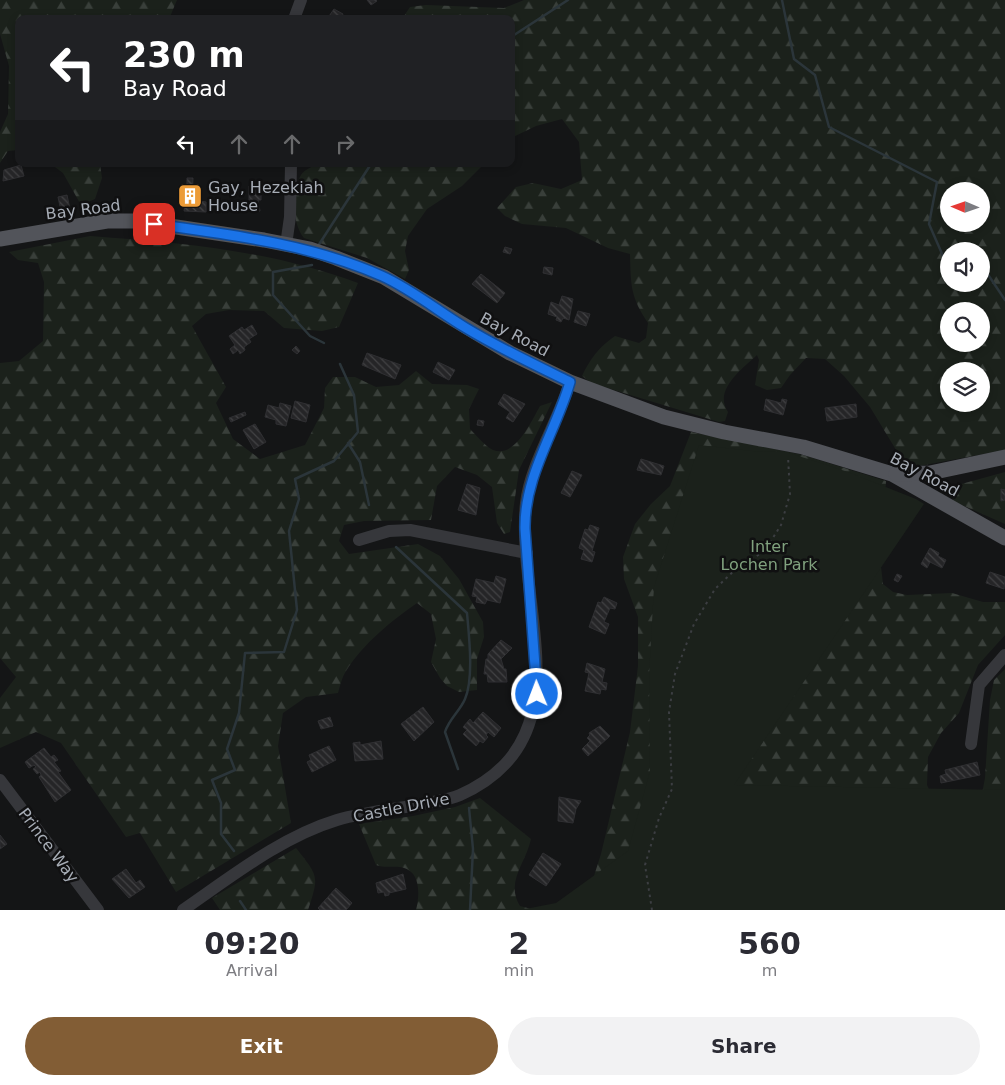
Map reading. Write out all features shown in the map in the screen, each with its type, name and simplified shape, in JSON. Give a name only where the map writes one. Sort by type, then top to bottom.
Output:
[{"type":"main road","name":"Bay Road","points":[[0,239],[107,221],[136,221],[286,245],[336,258],[384,277],[510,353],[570,382],[664,417],[846,458],[892,474],[1005,538]]},
{"type":"main road","points":[[892,474],[930,473],[1005,457]]},
{"type":"street","points":[[295,15],[301,0]]},
{"type":"street","points":[[286,245],[290,217],[291,167]]},
{"type":"street","name":"Castle Drive","points":[[183,910],[244,867],[300,834],[338,820],[454,798],[478,786],[501,768],[526,734],[537,694],[525,521],[527,496],[536,467],[563,406],[570,382]]},
{"type":"street","points":[[359,540],[389,531],[410,530],[527,553]]},
{"type":"street","points":[[971,744],[979,684],[1005,655]]},
{"type":"street","name":"Prince Way","points":[[0,780],[98,910]]},
{"type":"path","points":[[652,910],[645,865],[659,818],[672,789],[670,712],[675,674],[694,624],[715,589],[741,564],[764,552],[781,525],[790,494],[788,444]]},
{"type":"green space","points":[[0,0],[177,0],[171,15],[15,15],[15,150],[8,151],[0,163],[0,132],[8,114],[9,66],[0,34]]},
{"type":"green space","points":[[524,0],[1005,0],[1005,450],[919,466],[901,458],[870,407],[844,376],[825,359],[806,358],[781,388],[767,390],[755,385],[759,360],[757,355],[731,380],[724,396],[724,404],[728,412],[725,421],[719,422],[591,383],[582,376],[588,364],[604,344],[615,336],[639,343],[646,338],[648,323],[642,314],[633,290],[630,254],[608,248],[566,228],[522,224],[505,216],[497,208],[516,187],[533,183],[561,189],[582,180],[579,142],[562,119],[536,126],[515,136],[515,15],[405,15],[410,7],[426,5],[504,8]]},
{"type":"green space","points":[[55,167],[100,167],[102,178],[95,199],[81,205],[63,173]]},
{"type":"green space","points":[[312,167],[481,167],[462,186],[427,209],[408,236],[405,251],[409,270],[405,279],[367,258],[304,238],[297,225],[294,198],[298,182],[302,173]]},
{"type":"green space","points":[[90,236],[192,245],[258,255],[358,283],[339,327],[322,331],[284,328],[264,311],[229,310],[206,314],[192,326],[226,387],[216,403],[233,439],[260,459],[305,445],[324,408],[325,388],[333,377],[355,377],[376,387],[399,385],[416,371],[432,384],[467,385],[479,389],[469,409],[470,429],[490,448],[501,451],[508,449],[522,437],[540,406],[552,402],[519,470],[510,532],[504,534],[497,523],[492,487],[477,475],[455,467],[437,486],[431,520],[364,521],[344,525],[339,541],[349,554],[418,544],[440,556],[459,579],[483,622],[484,637],[477,659],[477,690],[459,692],[447,686],[440,678],[431,662],[436,639],[431,614],[417,603],[397,617],[369,642],[345,673],[338,693],[306,697],[283,713],[278,746],[291,823],[176,892],[140,833],[126,837],[61,743],[36,732],[0,748],[0,698],[16,677],[0,658],[0,363],[19,361],[43,341],[44,282],[38,263],[18,260],[9,252]]},
{"type":"green space","name":"Inter Lochen Park","points":[[691,432],[803,455],[886,481],[881,567],[883,584],[893,592],[907,595],[952,593],[983,602],[1005,602],[1005,635],[978,665],[959,713],[941,733],[928,757],[927,785],[932,796],[982,794],[985,778],[990,700],[994,680],[1005,669],[1005,910],[544,910],[553,909],[593,879],[601,854],[630,732],[638,666],[638,617],[624,579],[623,557],[635,524],[651,504],[670,486]]},
{"type":"green space","name":"Inter Lochen Park","points":[[699,445],[761,452],[783,451],[848,472],[916,499],[924,504],[734,785],[1005,790],[1005,910],[520,910],[556,903],[628,851],[650,771],[649,676],[654,587]]},
{"type":"green space","points":[[1005,472],[1005,524],[953,501],[954,486]]},
{"type":"green space","points":[[480,798],[531,839],[518,872],[515,889],[520,906],[535,910],[416,910],[418,890],[412,873],[400,867],[376,865],[359,824],[413,816],[455,807]]},
{"type":"green space","points":[[296,848],[313,871],[315,877],[314,890],[308,910],[220,910],[212,898]]},
{"type":"building","points":[[367,0],[376,0],[377,1],[371,5]]},
{"type":"building","points":[[334,9],[343,14],[343,15],[330,15]]},
{"type":"building","points":[[22,167],[24,176],[3,181],[4,170]]},
{"type":"building","name":"Gay, Hezekiah House","points":[[187,178],[193,178],[192,200],[206,202],[206,212],[184,211],[187,193],[183,192],[183,186],[187,186]]},
{"type":"building","points":[[249,186],[261,186],[261,200],[258,200],[260,211],[250,211],[252,200],[249,200]]},
{"type":"building","points":[[67,195],[70,209],[61,211],[58,197]]},
{"type":"building","points":[[505,247],[512,249],[510,254],[503,252]]},
{"type":"building","points":[[544,267],[553,268],[552,275],[543,273]]},
{"type":"building","points":[[481,274],[505,293],[497,303],[472,284]]},
{"type":"building","points":[[562,296],[573,299],[569,320],[563,318],[561,322],[556,320],[557,317],[548,314],[551,302],[559,305]]},
{"type":"building","points":[[578,311],[590,314],[586,326],[574,322]]},
{"type":"building","points":[[252,325],[257,334],[249,339],[251,342],[244,347],[245,350],[240,354],[238,350],[233,354],[230,349],[235,345],[229,336],[242,327],[244,330]]},
{"type":"building","points":[[296,346],[300,351],[297,354],[292,350]]},
{"type":"building","points":[[367,353],[401,365],[395,379],[362,365]]},
{"type":"building","points":[[438,362],[455,370],[449,380],[433,372]]},
{"type":"building","points":[[504,394],[525,404],[513,422],[506,418],[510,412],[498,404]]},
{"type":"building","points":[[766,399],[781,403],[782,399],[787,400],[783,415],[764,410]]},
{"type":"building","points":[[295,401],[310,405],[306,422],[291,418]]},
{"type":"building","points":[[280,403],[291,406],[286,426],[276,424],[276,420],[265,417],[268,405],[279,408]]},
{"type":"building","points":[[856,404],[857,417],[827,421],[825,408]]},
{"type":"building","points":[[245,412],[246,415],[231,422],[229,418]]},
{"type":"building","points":[[478,420],[484,421],[483,426],[477,425]]},
{"type":"building","points":[[255,424],[266,442],[254,449],[243,430]]},
{"type":"building","points":[[641,459],[664,466],[661,475],[637,470]]},
{"type":"building","points":[[572,471],[582,475],[570,497],[561,493]]},
{"type":"building","points":[[467,484],[480,488],[476,515],[458,510]]},
{"type":"building","points":[[1001,489],[1005,490],[1005,500],[1001,501]]},
{"type":"building","points":[[590,525],[599,528],[592,551],[595,552],[592,562],[581,559],[584,550],[579,548],[585,529],[588,530]]},
{"type":"building","points":[[930,548],[939,553],[938,556],[946,560],[942,568],[930,562],[927,568],[921,564]]},
{"type":"building","points":[[990,572],[1005,577],[1004,589],[986,583]]},
{"type":"building","points":[[897,574],[902,576],[898,582],[894,580]]},
{"type":"building","points":[[496,576],[506,579],[500,603],[487,600],[485,604],[476,602],[477,597],[472,596],[476,579],[494,583]]},
{"type":"building","points":[[604,597],[617,603],[615,609],[610,608],[604,622],[609,624],[605,634],[589,627],[598,602],[601,603]]},
{"type":"building","points":[[501,640],[512,648],[501,659],[504,669],[506,669],[507,682],[488,682],[487,674],[484,674],[486,659],[488,659],[488,654]]},
{"type":"building","points":[[587,663],[605,669],[602,682],[607,683],[606,690],[601,689],[600,694],[585,691],[589,673],[585,672]]},
{"type":"building","points":[[423,707],[434,722],[414,741],[401,724]]},
{"type":"building","points":[[483,712],[501,728],[494,737],[488,732],[486,735],[488,737],[483,743],[480,741],[476,746],[463,734],[467,730],[463,727],[470,719],[473,723]]},
{"type":"building","points":[[330,717],[333,726],[321,729],[318,721]]},
{"type":"building","points":[[600,726],[610,736],[588,756],[582,749],[590,741],[587,738],[590,735],[589,733]]},
{"type":"building","points":[[381,741],[383,759],[355,761],[353,743],[360,742],[360,745]]},
{"type":"building","points":[[329,746],[336,760],[312,772],[307,762],[311,760],[309,755]]},
{"type":"building","points":[[44,748],[51,757],[54,755],[58,760],[54,762],[61,771],[58,772],[71,790],[55,802],[39,777],[41,775],[40,772],[37,774],[33,769],[36,767],[34,765],[29,768],[25,762]]},
{"type":"building","points":[[977,762],[980,775],[941,783],[940,776],[946,774],[945,770]]},
{"type":"building","points":[[559,797],[581,801],[576,809],[573,823],[558,821]]},
{"type":"building","points":[[0,835],[7,844],[0,849]]},
{"type":"building","points":[[543,853],[561,864],[546,886],[529,875]]},
{"type":"building","points":[[126,869],[136,883],[140,880],[145,887],[129,898],[112,879]]},
{"type":"building","points":[[403,874],[406,889],[389,893],[389,895],[385,896],[384,892],[378,893],[376,883]]},
{"type":"building","points":[[336,888],[352,903],[346,910],[320,910],[318,908]]},
{"type":"waterway","points":[[515,34],[568,0]]},
{"type":"waterway","points":[[782,0],[794,59],[815,75],[829,127],[937,182],[929,224],[940,249]]},
{"type":"waterway","points":[[318,246],[369,167]]},
{"type":"waterway","points":[[312,265],[273,272],[273,295],[310,336],[324,343]]},
{"type":"waterway","points":[[990,278],[1005,300]]},
{"type":"waterway","points":[[234,851],[221,834],[221,803],[212,780],[235,770],[227,749],[239,713],[245,653],[284,652],[297,610],[289,531],[299,499],[295,479],[334,461],[358,432],[354,395],[340,364]]},
{"type":"waterway","points":[[348,443],[360,462],[369,505]]},
{"type":"waterway","points":[[396,547],[467,613],[470,657],[468,690],[463,703],[445,732],[458,769]]},
{"type":"waterway","points":[[469,808],[473,849],[470,910]]},
{"type":"waterway","points":[[240,901],[246,910]]},
{"type":"place","name":"Gay, Hezekiah House","points":[[190,196]]},
{"type":"route","points":[[154,224],[264,240],[310,250],[348,262],[384,277],[467,329],[510,353],[570,382],[563,406],[536,467],[526,503],[525,529],[537,670],[537,694]]}]
